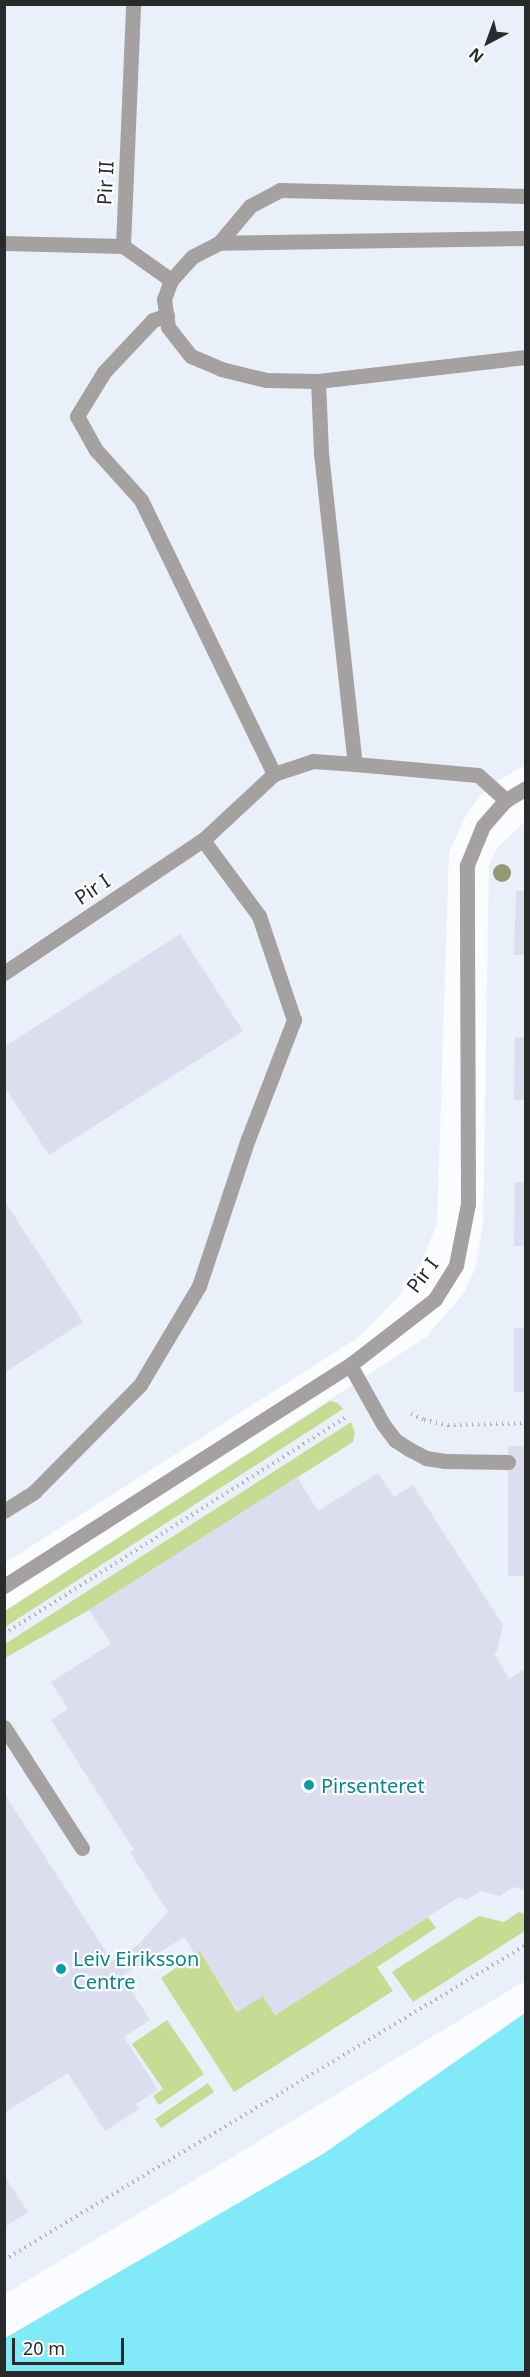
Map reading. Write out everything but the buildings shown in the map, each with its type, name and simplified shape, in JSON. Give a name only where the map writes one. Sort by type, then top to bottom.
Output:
[{"type":"street","name":"Pir II","points":[[123,246],[133,4]]},
{"type":"street","points":[[525,196],[280,190],[250,206],[219,243],[192,256],[171,280],[164,299],[168,327],[191,356],[221,369],[266,380],[318,381],[525,357]]},
{"type":"street","points":[[219,243],[525,238]]},
{"type":"street","points":[[4,243],[123,246],[171,280]]},
{"type":"street","points":[[167,315],[153,320],[104,372],[77,416],[96,450],[141,500],[274,774],[313,760],[477,775],[506,800]]},
{"type":"street","points":[[318,381],[322,465],[355,764]]},
{"type":"street","name":"Pir I","points":[[4,972],[203,840],[274,774]]},
{"type":"street","name":"Pir I","points":[[4,1586],[350,1365],[435,1299],[456,1265],[468,1204],[467,865],[483,826],[506,800],[525,788]]},
{"type":"street","points":[[4,1511],[34,1492],[140,1385],[193,1296],[294,1020],[259,916],[203,840]]},
{"type":"street","points":[[350,1365],[383,1424],[395,1440],[408,1449],[426,1458],[445,1461],[508,1462]]},
{"type":"street","points":[[4,1727],[82,1848]]},
{"type":"path","points":[[4,1634],[347,1416],[367,1393],[424,1420],[448,1425],[525,1423]]},
{"type":"path","points":[[4,2260],[525,1945]]},
{"type":"shaded area","points":[[5,5],[525,5],[525,765],[488,787],[467,813],[449,852],[437,1224],[420,1265],[398,1297],[359,1337],[5,1563]]},
{"type":"shaded area","points":[[525,821],[525,1981],[5,2294],[5,1611],[426,1337],[464,1293],[475,1269],[483,1224],[489,864],[498,847]]},
{"type":"green space","points":[[330,1401],[338,1403],[343,1409],[5,1627],[5,1611]]},
{"type":"green space","points":[[351,1422],[355,1433],[353,1442],[89,1610],[5,1658],[5,1644]]},
{"type":"green space","points":[[519,1912],[525,1914],[525,1931],[413,2002],[392,1972],[479,1916],[504,1922]]},
{"type":"green space","points":[[428,1917],[436,1928],[377,1967],[393,1991],[234,2092],[161,1978],[200,1951],[237,2012],[263,1996],[275,2015]]},
{"type":"green space","points":[[167,2020],[204,2074],[159,2105],[153,2096],[163,2089],[132,2044]]},
{"type":"green space","points":[[208,2083],[214,2092],[161,2128],[155,2119]]},
{"type":"water","points":[[525,2013],[525,2372],[5,2372],[5,2338],[323,2154]]},
{"type":"place","name":"Pirsenteret","points":[[309,1785]]},
{"type":"place","name":"Leiv Eiriksson Centre","points":[[61,1969]]}]
